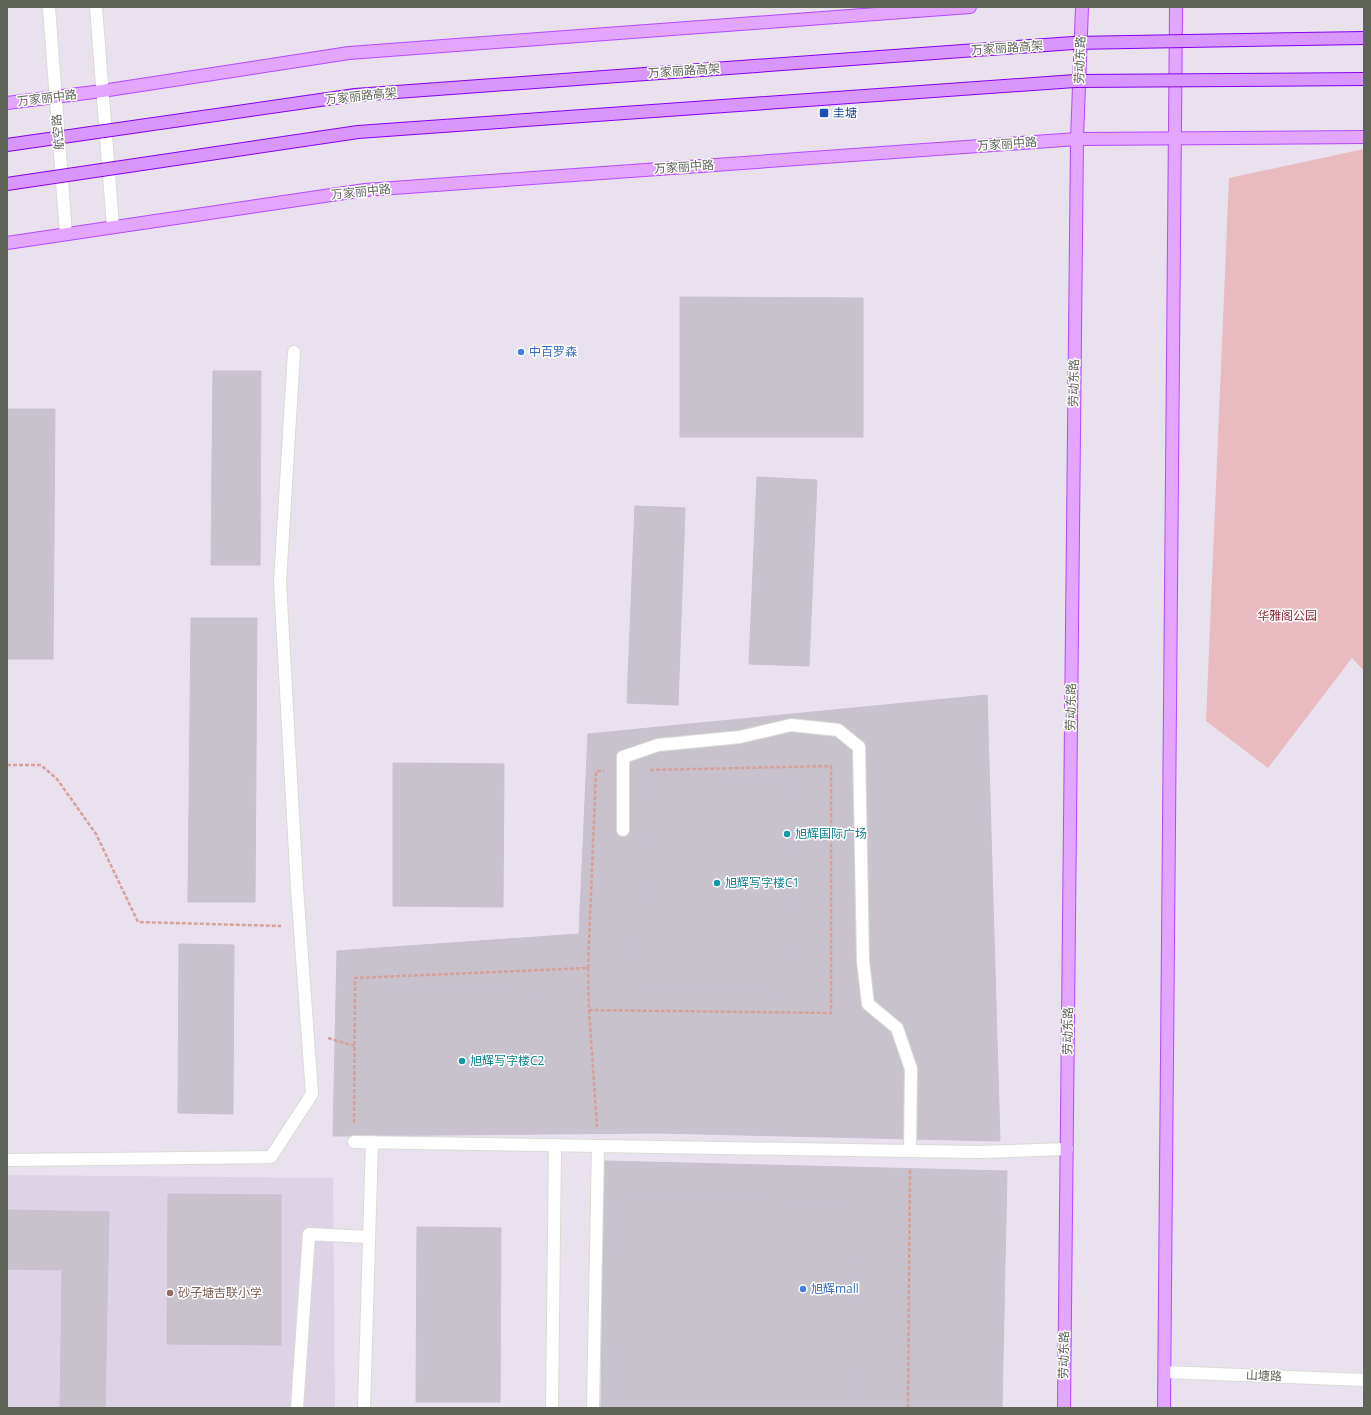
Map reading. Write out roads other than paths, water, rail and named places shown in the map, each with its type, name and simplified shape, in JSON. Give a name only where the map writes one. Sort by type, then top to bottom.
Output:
[{"type":"highway","name":"万家丽路高架","points":[[7,145],[355,95],[1073,43],[1364,38]]},
{"type":"highway","points":[[7,184],[358,132],[1075,81],[1364,79]]},
{"type":"main road","name":"万家丽中路","points":[[7,103],[102,91],[350,53],[970,7]]},
{"type":"main road","name":"劳动东路","points":[[1064,1408],[1077,139],[1082,7]]},
{"type":"main road","points":[[1164,1408],[1176,7]]},
{"type":"main road","name":"万家丽中路","points":[[7,242],[365,190],[1077,139],[1364,137]]},
{"type":"street","name":"航空路","points":[[49,7],[66,234]]},
{"type":"street","points":[[96,7],[113,227]]},
{"type":"street","points":[[7,1160],[271,1157],[312,1094],[300,924],[280,582],[294,352]]},
{"type":"street","points":[[623,830],[623,757],[658,745],[740,737],[792,725],[838,730],[859,746],[863,961],[867,997],[868,1004],[897,1028],[911,1069],[910,1152]]},
{"type":"street","points":[[354,1142],[910,1152],[980,1152],[1067,1149]]},
{"type":"street","points":[[364,1408],[372,1142]]},
{"type":"street","points":[[552,1408],[555,1145]]},
{"type":"street","points":[[593,1408],[598,1146]]},
{"type":"street","points":[[297,1408],[309,1234],[369,1237]]},
{"type":"street","name":"山塘路","points":[[1165,1372],[1364,1380]]},
{"type":"place","name":"圭塘","points":[[824,113]]},
{"type":"place","name":"中百罗森","points":[[521,352]]},
{"type":"place","name":"旭辉国际广场","points":[[787,834]]},
{"type":"place","name":"旭辉写字楼C1","points":[[717,883]]},
{"type":"place","name":"旭辉写字楼C2","points":[[462,1061]]},
{"type":"place","name":"旭辉mall","points":[[803,1289]]},
{"type":"place","name":"砂子塘吉联小学","points":[[170,1293]]},
{"type":"park label","name":"华雅阁公园","points":[[1287,616]]}]
